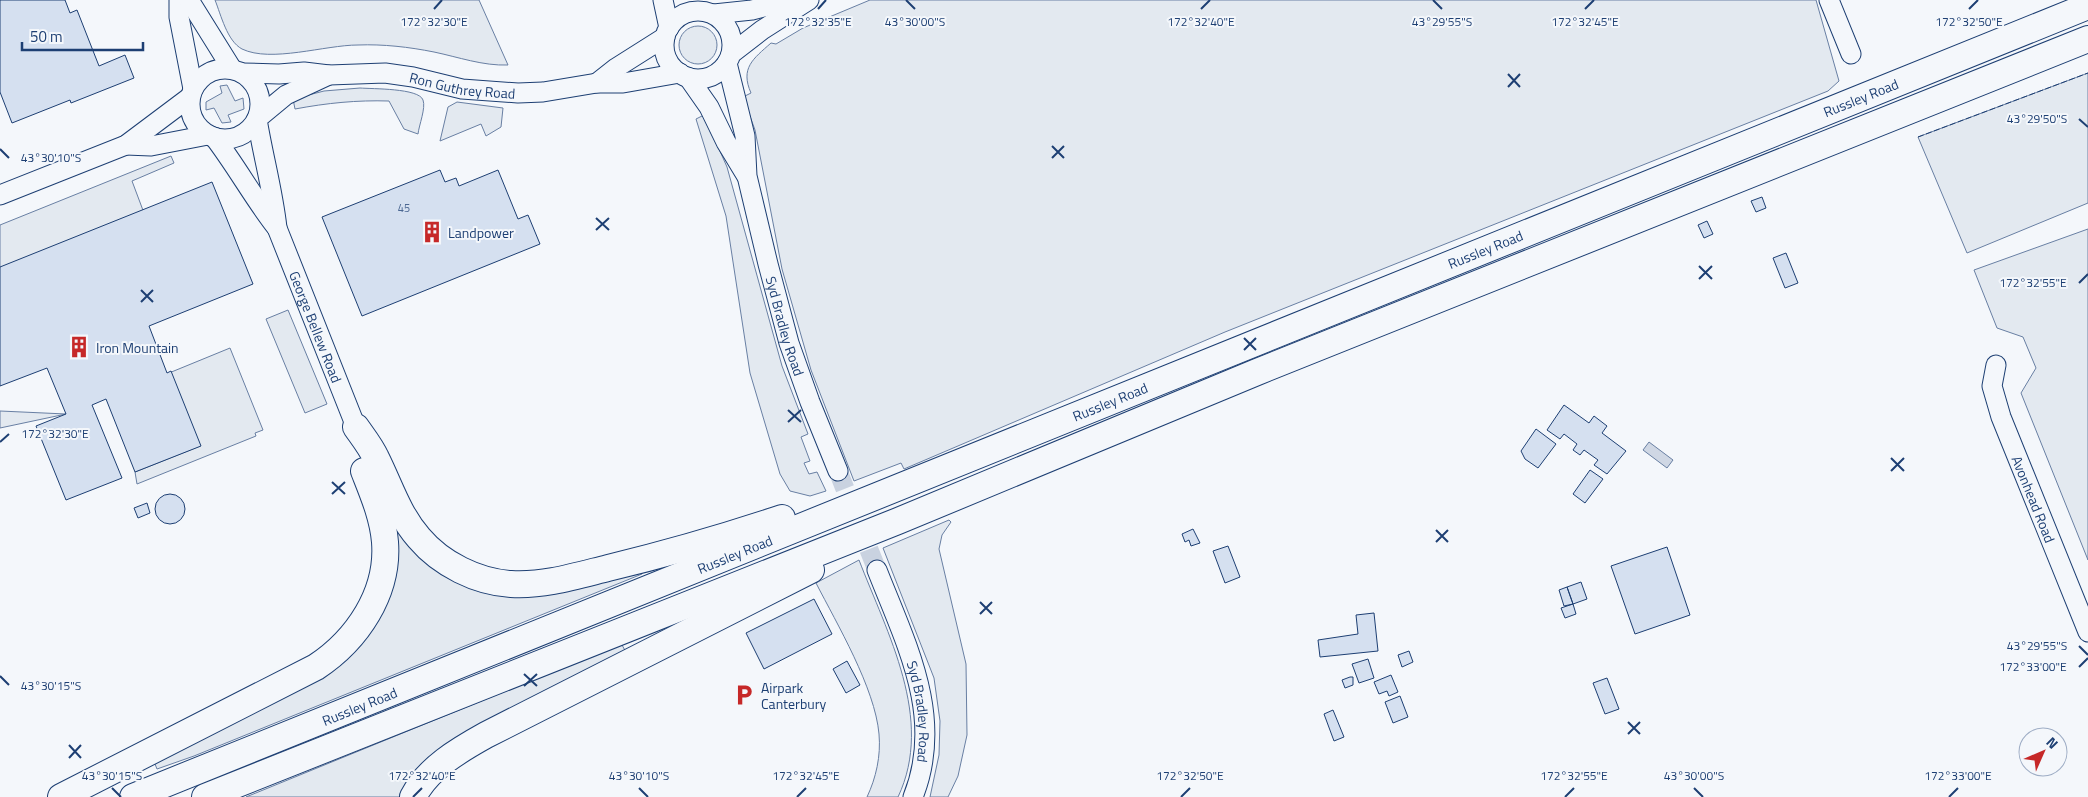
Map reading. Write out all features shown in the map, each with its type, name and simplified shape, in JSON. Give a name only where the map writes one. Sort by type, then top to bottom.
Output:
[{"type":"highway","points":[[1939,66],[2073,0]]},
{"type":"highway","name":"Russley Road","points":[[132,797],[2088,6]]},
{"type":"highway","name":"Russley Road","points":[[205,797],[565,652],[898,521],[1256,372],[2088,39]]},
{"type":"highway","points":[[1979,82],[2088,47]]},
{"type":"highway","points":[[356,427],[376,457],[403,517],[419,539],[440,558],[461,571],[486,580],[511,584],[537,583],[568,578],[666,552],[947,466]]},
{"type":"highway","points":[[61,797],[316,667],[333,656],[351,638],[365,619],[375,598],[383,570],[385,542],[380,513],[361,463],[356,427]]},
{"type":"highway","points":[[413,797],[432,772],[454,753],[826,563],[898,521]]},
{"type":"street","points":[[179,0],[179,17],[185,37],[191,93],[190,108],[193,119],[200,128],[211,136]]},
{"type":"street","points":[[189,0],[237,71]]},
{"type":"street","points":[[663,0],[667,32],[664,47],[667,57],[672,66],[684,75],[700,79],[720,71],[729,59],[762,30],[786,16],[806,1]]},
{"type":"street","points":[[1829,0],[1851,54]]},
{"type":"street","points":[[667,32],[675,21],[690,11],[706,8],[752,10],[783,2],[806,1]]},
{"type":"street","points":[[706,8],[728,27],[731,36],[729,59]]},
{"type":"street","name":"Ron Guthrey Road","points":[[597,83],[667,32]]},
{"type":"street","name":"Syd Bradley Road","points":[[729,59],[746,136],[747,176],[789,343],[838,471]]},
{"type":"street","points":[[0,195],[126,145],[191,93],[199,79],[209,72],[220,68],[237,71],[250,79],[257,88],[260,109],[257,119],[244,134],[234,138],[211,136],[151,146],[126,145]]},
{"type":"street","name":"Ron Guthrey Road","points":[[237,71],[279,74],[304,72],[328,75],[386,73],[413,77],[462,89],[518,93],[563,90],[597,83],[623,83],[684,75]]},
{"type":"street","name":"Ron Guthrey Road","points":[[257,119],[286,94],[328,75]]},
{"type":"street","name":"Syd Bradley Road","points":[[684,75],[709,107],[726,142],[747,176]]},
{"type":"street","name":"George Bellew Road","points":[[257,119],[262,154],[274,196],[277,228],[356,427]]},
{"type":"street","name":"George Bellew Road","points":[[211,136],[242,176],[258,206],[277,228]]},
{"type":"street","name":"Avonhead Road","points":[[1996,366],[1992,386],[2000,417],[2088,632]]},
{"type":"street","name":"Syd Bradley Road","points":[[877,570],[917,674],[923,697],[925,748],[922,769],[913,797]]},
{"type":"shaded area","points":[[215,0],[479,0],[508,65],[480,63],[434,52],[377,45],[345,46],[283,54],[254,53],[242,49],[232,40]]},
{"type":"shaded area","points":[[870,0],[1816,0],[1839,81],[1828,91],[1225,332],[904,469],[901,463],[854,481],[811,370],[782,269],[755,130],[743,97],[751,93],[747,77],[750,65],[771,43],[776,44],[803,28]]},
{"type":"shaded area","points":[[698,26],[705,27],[711,32],[716,38],[716,52],[711,58],[705,63],[698,64],[691,63],[685,58],[680,52],[679,45],[680,38],[685,32],[691,27]]},
{"type":"shaded area","points":[[2088,73],[2088,203],[1967,253],[1918,137]]},
{"type":"shaded area","points":[[227,85],[235,101],[243,98],[244,109],[228,115],[231,122],[222,123],[214,108],[206,110],[206,102],[222,93],[220,86]]},
{"type":"shaded area","points":[[360,88],[404,91],[420,96],[424,107],[418,134],[404,129],[389,101],[342,102],[295,109],[293,99],[324,91]]},
{"type":"shaded area","points":[[457,102],[503,108],[501,127],[486,136],[481,124],[440,141],[448,107]]},
{"type":"shaded area","points":[[704,115],[727,167],[782,366],[808,434],[801,437],[810,461],[804,463],[809,474],[817,472],[826,491],[810,496],[790,491],[780,474],[750,373],[726,216],[696,119]]},
{"type":"shaded area","points":[[171,156],[174,163],[132,181],[144,213],[0,269],[0,225]]},
{"type":"shaded area","points":[[2088,229],[2088,560],[2021,393],[2036,368],[2023,337],[1997,328],[1974,270]]},
{"type":"shaded area","points":[[288,310],[327,404],[305,413],[266,319]]},
{"type":"shaded area","points":[[230,348],[263,430],[255,433],[256,436],[137,484],[135,472],[200,446],[169,373]]},
{"type":"shaded area","points":[[0,411],[66,414],[0,428]]},
{"type":"shaded area","points":[[1649,442],[1673,460],[1667,468],[1643,450]]},
{"type":"shaded area","points":[[387,517],[462,580],[641,567],[642,574],[194,756],[157,769],[153,759],[365,631]]},
{"type":"shaded area","points":[[949,520],[951,522],[942,535],[939,549],[966,664],[967,735],[958,776],[948,797],[930,797],[939,755],[940,721],[934,678],[883,548]]},
{"type":"shaded area","points":[[859,560],[893,647],[903,677],[909,707],[911,737],[908,767],[898,797],[867,797],[873,782],[878,759],[879,734],[876,716],[854,657],[816,583]]},
{"type":"shaded area","points":[[622,645],[627,654],[403,797],[246,797],[611,648]]},
{"type":"building","points":[[0,0],[65,0],[70,13],[77,10],[99,66],[125,55],[134,78],[71,103],[70,100],[12,123],[0,92]]},
{"type":"building","name":"Landpower","points":[[440,170],[445,182],[456,178],[459,186],[498,170],[518,219],[528,215],[540,244],[362,316],[322,217]]},
{"type":"building","name":"Iron Mountain","points":[[212,182],[253,284],[149,326],[167,373],[171,371],[201,446],[135,472],[106,399],[92,405],[122,478],[66,500],[36,426],[66,414],[47,368],[0,386],[0,267]]},
{"type":"building","points":[[1762,197],[1766,208],[1756,212],[1751,201]]},
{"type":"building","points":[[1707,221],[1713,234],[1704,238],[1698,225]]},
{"type":"building","points":[[1786,253],[1798,283],[1785,288],[1773,258]]},
{"type":"building","points":[[1564,405],[1589,423],[1594,416],[1607,426],[1602,433],[1626,451],[1607,474],[1594,465],[1598,460],[1584,450],[1580,455],[1573,450],[1577,444],[1564,434],[1560,439],[1547,430]]},
{"type":"building","points":[[1536,429],[1556,444],[1538,468],[1525,459],[1521,451]]},
{"type":"building","points":[[1590,470],[1603,479],[1585,503],[1573,494]]},
{"type":"building","points":[[170,494],[181,498],[185,509],[181,520],[170,524],[159,520],[155,509],[159,498]]},
{"type":"building","points":[[147,503],[150,513],[138,518],[134,508]]},
{"type":"building","points":[[1193,529],[1200,543],[1191,546],[1189,540],[1185,542],[1182,534]]},
{"type":"building","points":[[1228,546],[1240,577],[1225,583],[1213,551]]},
{"type":"building","points":[[1667,547],[1690,615],[1635,634],[1611,566]]},
{"type":"building","points":[[1581,582],[1587,599],[1573,604],[1567,587]]},
{"type":"building","points":[[1567,587],[1573,604],[1564,606],[1559,590]]},
{"type":"building","points":[[814,599],[832,634],[764,669],[746,633]]},
{"type":"building","points":[[1573,604],[1576,614],[1565,618],[1561,608]]},
{"type":"building","points":[[1374,613],[1378,651],[1320,657],[1318,640],[1358,634],[1356,615]]},
{"type":"building","points":[[1409,651],[1413,662],[1402,667],[1398,655]]},
{"type":"building","points":[[1368,659],[1374,678],[1359,683],[1352,664]]},
{"type":"building","points":[[847,661],[860,685],[846,693],[833,669]]},
{"type":"building","points":[[1391,675],[1398,692],[1389,696],[1387,691],[1379,694],[1374,682]]},
{"type":"building","points":[[1353,677],[1353,685],[1345,688],[1342,680]]},
{"type":"building","points":[[1607,678],[1619,709],[1605,714],[1593,683]]},
{"type":"building","points":[[1400,696],[1408,717],[1393,723],[1385,702]]},
{"type":"building","points":[[1333,710],[1344,737],[1334,741],[1324,714]]},
{"type":"tunnel","points":[[838,471],[877,570]]},
{"type":"fence","points":[[1918,137],[2088,73]]},
{"type":"place","name":"Landpower","points":[[432,232]]},
{"type":"place","name":"Iron Mountain","points":[[79,347]]},
{"type":"place","name":"Airpark Canterbury","points":[[744,695]]}]
